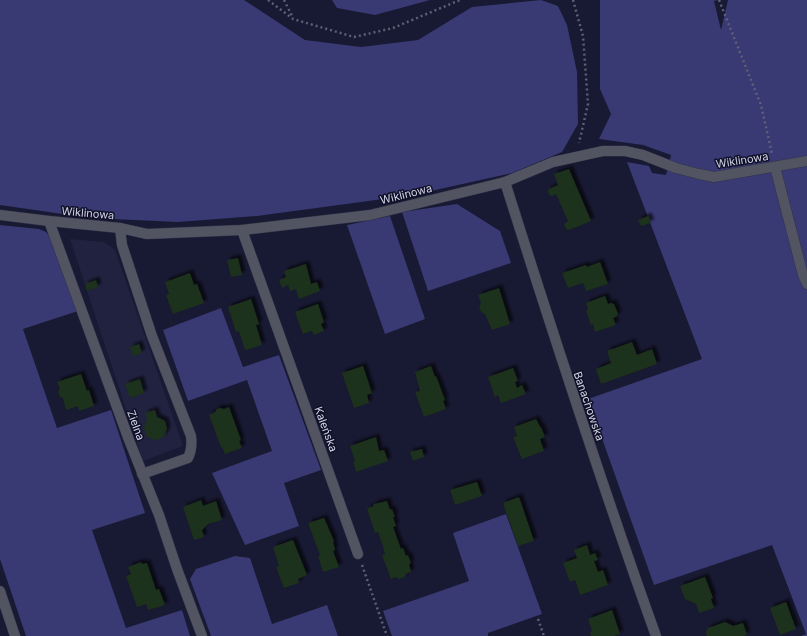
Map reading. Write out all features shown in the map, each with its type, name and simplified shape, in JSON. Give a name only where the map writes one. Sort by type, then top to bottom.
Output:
[{"type":"street","name":"Wiklinowa","points":[[0,215],[120,228],[147,234],[242,230],[370,214],[505,182],[553,162],[603,151],[643,155],[676,168],[714,177],[807,161]]},
{"type":"street","points":[[775,167],[801,268],[807,284]]},
{"type":"street","name":"Banachowska","points":[[505,182],[563,366],[656,636]]},
{"type":"street","name":"Zielna","points":[[49,221],[142,474],[159,515],[177,570],[202,636]]},
{"type":"street","points":[[120,228],[122,245],[152,336],[191,436],[192,445],[188,458],[142,474]]},
{"type":"street","name":"Kaleńska","points":[[242,230],[358,554]]},
{"type":"street","points":[[0,591],[15,636]]},
{"type":"path","points":[[268,0],[293,19],[354,37],[393,28],[460,0]]},
{"type":"path","points":[[284,0],[293,19]]},
{"type":"path","points":[[573,0],[583,36],[588,104],[576,157]]},
{"type":"path","points":[[719,0],[761,105],[775,167]]},
{"type":"path","points":[[358,554],[387,636]]},
{"type":"path","points":[[538,619],[544,636]]},
{"type":"shaded area","points":[[0,0],[244,0],[305,40],[361,47],[418,40],[472,7],[541,0],[558,6],[567,25],[577,72],[578,124],[562,152],[512,173],[413,195],[257,216],[178,222],[90,218],[0,205]]},
{"type":"shaded area","points":[[332,0],[430,0],[375,15],[337,8]]},
{"type":"shaded area","points":[[600,0],[718,0],[714,1],[721,30],[728,0],[807,0],[807,636],[801,636],[806,634],[772,545],[654,585],[588,399],[702,359],[627,162],[649,166],[652,173],[666,175],[671,155],[643,145],[599,139],[611,114],[600,89]]},
{"type":"shaded area","points":[[457,204],[500,231],[511,263],[428,291],[402,212]]},
{"type":"shaded area","points":[[390,216],[425,319],[385,334],[347,225]]},
{"type":"shaded area","points":[[0,225],[39,229],[46,232],[55,243],[78,311],[23,329],[57,428],[111,410],[145,513],[92,530],[126,628],[182,610],[190,636],[26,636],[0,559]]},
{"type":"shaded area","points":[[70,239],[104,242],[115,250],[183,446],[143,461]]},
{"type":"shaded area","points":[[221,308],[243,367],[279,355],[321,470],[284,483],[299,526],[245,545],[212,473],[272,451],[247,380],[188,401],[163,330]]},
{"type":"shaded area","points":[[506,514],[542,614],[488,633],[488,636],[392,636],[383,611],[469,581],[453,533]]},
{"type":"shaded area","points":[[235,556],[250,558],[272,624],[327,605],[338,636],[211,636],[190,579],[196,569]]},
{"type":"building","points":[[569,169],[591,221],[569,230],[566,229],[564,224],[568,221],[556,194],[552,196],[549,195],[548,191],[549,189],[558,185],[554,174]]},
{"type":"building","points":[[648,216],[651,223],[641,226],[638,220]]},
{"type":"building","points":[[238,258],[242,275],[231,277],[227,260]]},
{"type":"building","points":[[600,262],[608,284],[586,291],[583,283],[568,288],[562,273]]},
{"type":"building","points":[[306,264],[311,284],[317,282],[320,291],[299,299],[296,289],[290,291],[288,285],[282,288],[279,280],[286,277],[284,271]]},
{"type":"building","points":[[190,273],[194,285],[197,284],[204,303],[173,314],[166,295],[169,294],[165,282]]},
{"type":"building","points":[[96,280],[98,287],[87,291],[85,284]]},
{"type":"building","points":[[499,288],[510,324],[492,330],[485,314],[481,312],[479,307],[481,303],[478,295]]},
{"type":"building","points":[[605,296],[608,304],[614,304],[618,314],[613,318],[616,325],[595,332],[593,324],[591,325],[586,311],[588,310],[586,303]]},
{"type":"building","points":[[251,299],[259,324],[256,325],[262,345],[245,350],[239,331],[236,332],[228,307]]},
{"type":"building","points":[[318,304],[324,322],[321,324],[324,331],[314,335],[312,331],[303,334],[295,312]]},
{"type":"building","points":[[632,342],[637,355],[652,349],[657,364],[601,384],[596,369],[611,363],[607,351]]},
{"type":"building","points":[[139,344],[142,353],[133,356],[130,347]]},
{"type":"building","points":[[363,366],[372,393],[367,395],[369,403],[354,408],[342,373]]},
{"type":"building","points":[[431,366],[445,400],[443,401],[446,409],[424,417],[415,392],[420,391],[415,372]]},
{"type":"building","points":[[513,368],[518,381],[515,382],[517,388],[522,385],[526,394],[501,403],[498,395],[495,397],[488,377]]},
{"type":"building","points":[[81,374],[87,391],[89,390],[94,406],[79,411],[78,406],[66,410],[63,398],[60,397],[58,392],[60,389],[57,382]]},
{"type":"building","points":[[140,379],[144,393],[130,398],[125,384]]},
{"type":"building","points":[[229,407],[241,440],[239,441],[242,448],[225,454],[209,415],[217,409]]},
{"type":"building","points":[[155,410],[157,417],[165,421],[167,428],[165,435],[160,439],[155,440],[147,437],[144,428],[147,420],[145,413]]},
{"type":"building","points":[[536,419],[545,437],[540,439],[544,451],[522,459],[513,437],[517,436],[514,427]]},
{"type":"building","points":[[376,437],[379,451],[384,450],[388,461],[356,472],[353,462],[355,461],[350,446]]},
{"type":"building","points":[[422,449],[424,457],[413,461],[410,452]]},
{"type":"building","points":[[477,482],[482,496],[455,505],[450,490]]},
{"type":"building","points":[[519,497],[534,541],[518,546],[503,503]]},
{"type":"building","points":[[201,500],[203,506],[216,501],[222,520],[208,524],[202,530],[204,537],[194,540],[183,507]]},
{"type":"building","points":[[387,501],[390,510],[392,509],[395,517],[393,517],[396,526],[393,527],[401,549],[403,548],[406,556],[408,555],[411,563],[409,564],[411,572],[406,574],[405,577],[399,579],[396,577],[391,579],[382,555],[385,554],[382,543],[378,532],[375,533],[367,508],[372,507],[374,504]]},
{"type":"building","points":[[324,518],[334,541],[335,550],[333,551],[339,567],[323,572],[318,556],[320,555],[308,523]]},
{"type":"building","points":[[293,540],[307,575],[298,579],[299,583],[284,588],[276,567],[279,566],[273,547]]},
{"type":"building","points":[[587,545],[590,555],[595,553],[598,560],[594,561],[598,572],[603,570],[608,585],[580,595],[575,580],[570,582],[563,563],[577,558],[574,550]]},
{"type":"building","points":[[141,562],[142,564],[147,563],[156,590],[159,589],[165,605],[148,610],[146,604],[137,607],[126,576],[131,574],[128,567]]},
{"type":"building","points":[[705,577],[713,598],[711,599],[714,608],[699,613],[696,604],[685,599],[680,586]]},
{"type":"building","points":[[786,602],[796,629],[780,635],[770,608]]},
{"type":"building","points":[[612,610],[620,634],[614,636],[591,636],[590,632],[592,631],[588,619]]},
{"type":"building","points":[[725,622],[733,626],[743,623],[747,635],[707,636],[706,632],[708,628]]}]
